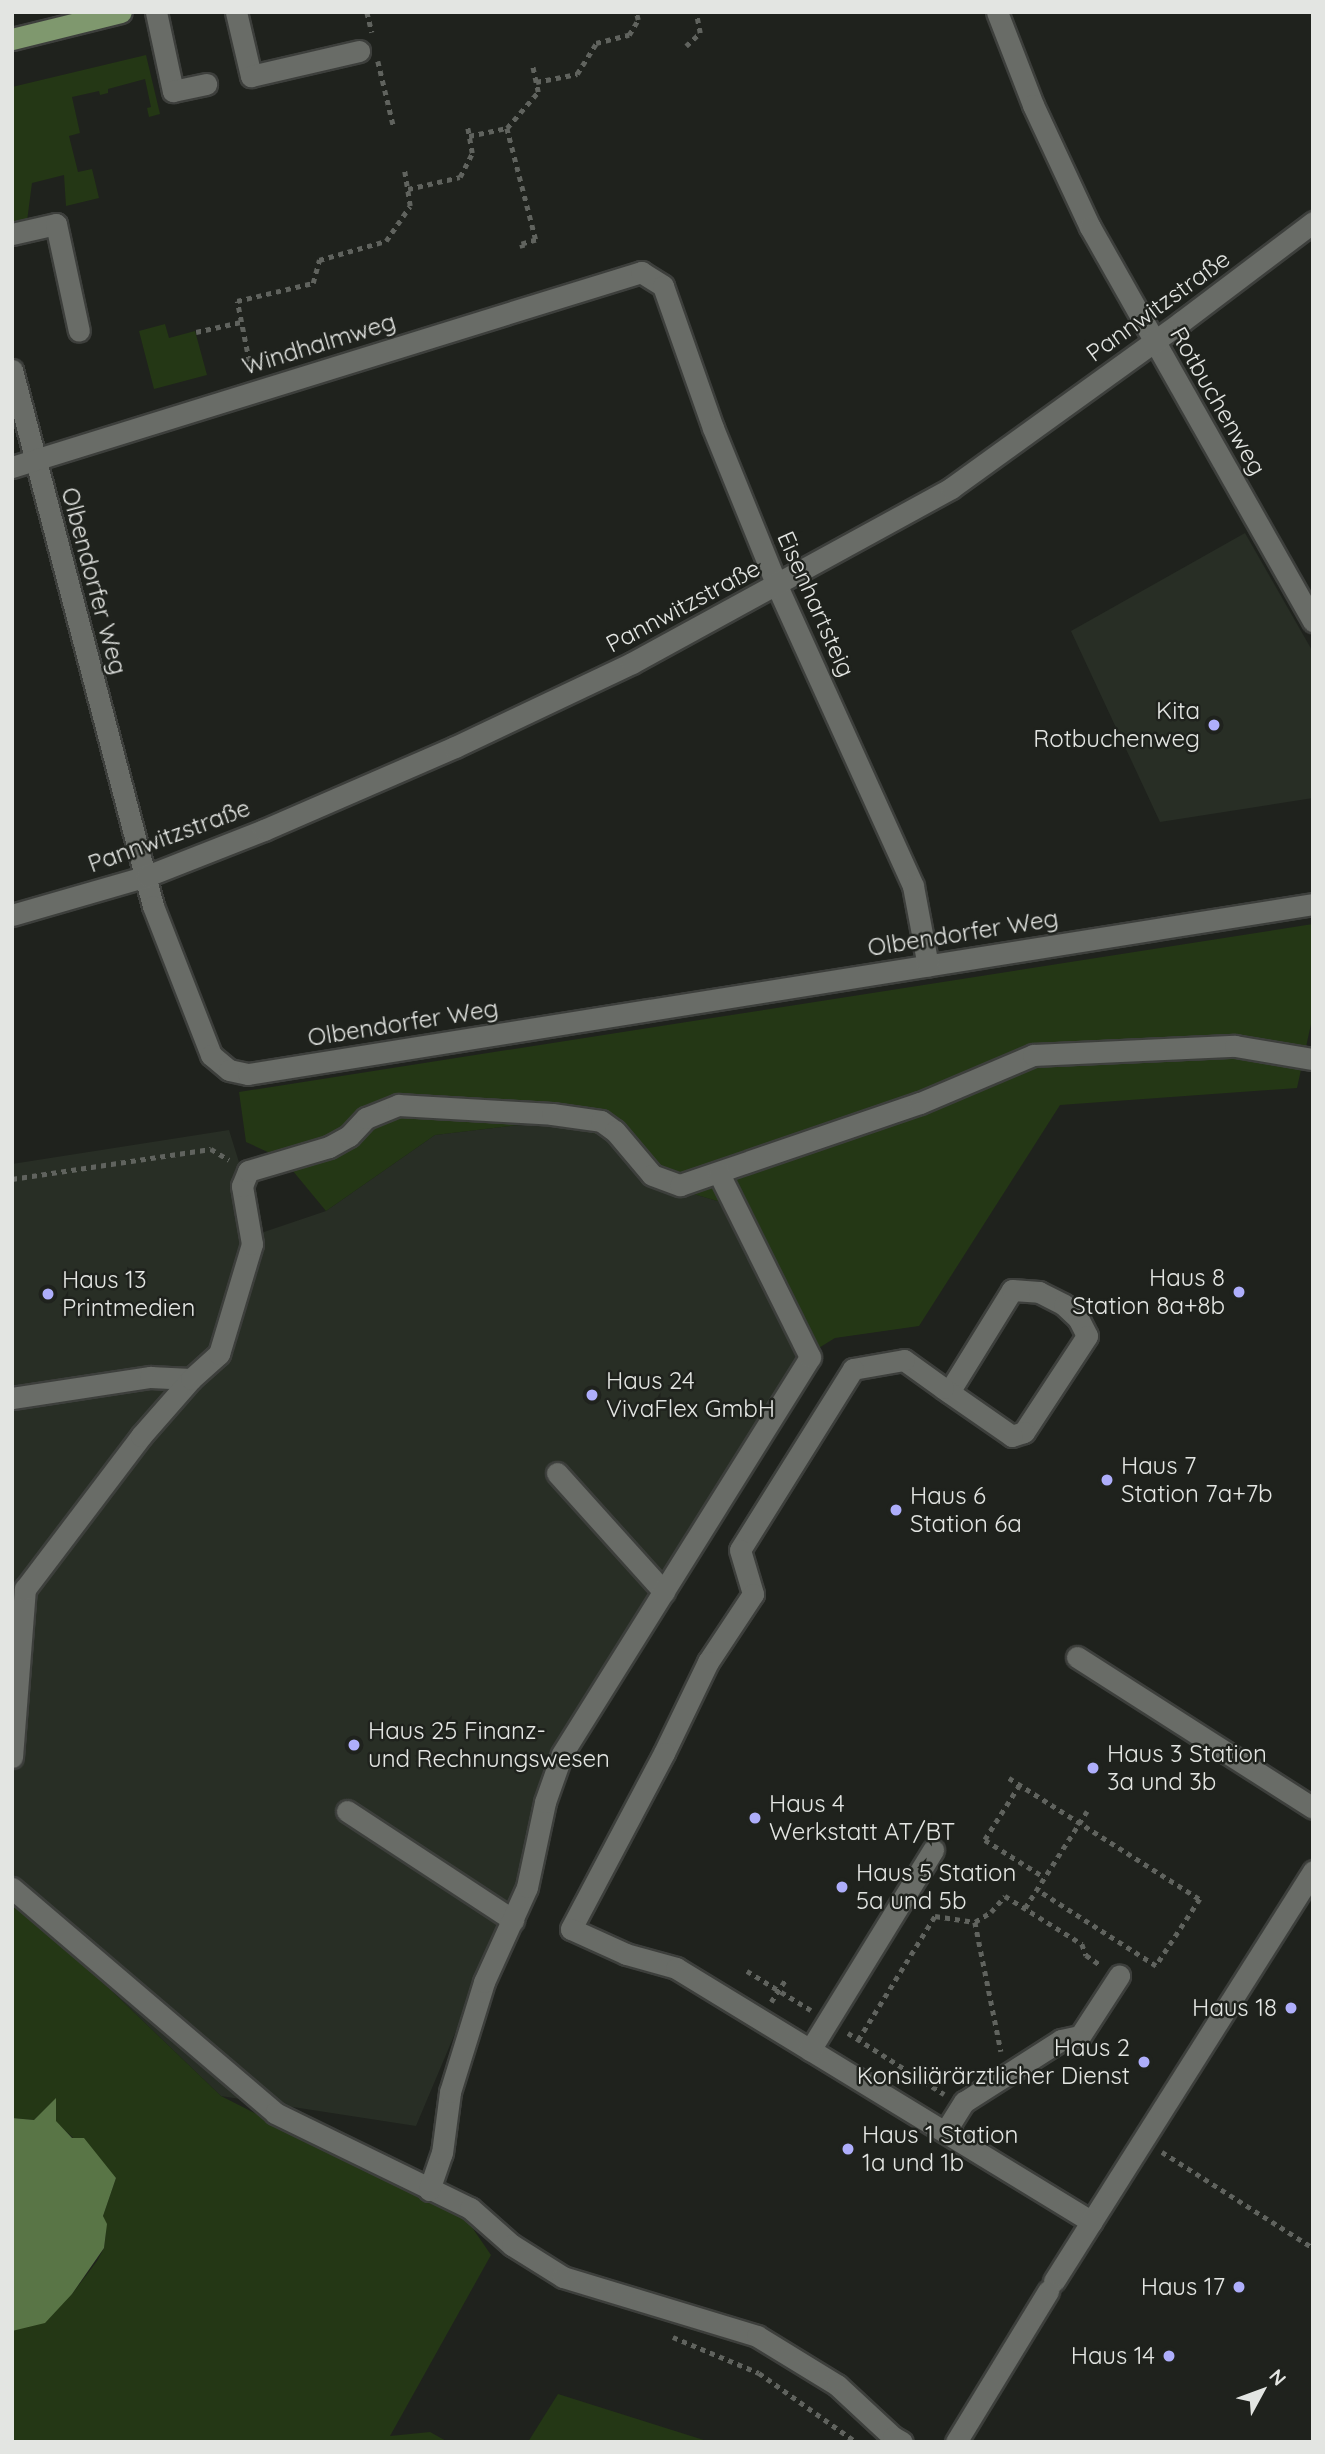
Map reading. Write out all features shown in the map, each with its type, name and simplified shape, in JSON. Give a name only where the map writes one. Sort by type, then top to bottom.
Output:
[{"type":"main road","points":[[12,39],[121,12]]},
{"type":"street","points":[[156,12],[173,90],[206,84]]},
{"type":"street","points":[[236,12],[251,76],[369,47]]},
{"type":"street","name":"Rotbuchenweg","points":[[996,12],[1033,105],[1090,228],[1313,621]]},
{"type":"street","name":"Pannwitzstraße","points":[[12,915],[147,876],[455,747],[632,663],[777,586],[951,488],[1154,342],[1313,222]]},
{"type":"street","points":[[12,234],[56,224],[79,331]]},
{"type":"street","name":"Windhalmweg","points":[[12,467],[641,272]]},
{"type":"street","name":"Eisenhartsteig","points":[[641,272],[663,286],[713,428],[777,586],[913,886],[928,966]]},
{"type":"street","name":"Olbendorfer Weg","points":[[12,370],[153,906],[211,1055],[229,1070],[248,1074],[1313,904]]},
{"type":"street","points":[[12,1757],[25,1589],[141,1437],[191,1379],[219,1354],[252,1244],[242,1186],[248,1171],[329,1147],[349,1136],[366,1118],[398,1105],[552,1114],[601,1121],[615,1131],[652,1175],[680,1185],[719,1174],[920,1103],[1033,1055],[1235,1046],[1313,1059]]},
{"type":"street","points":[[429,2190],[442,2153],[450,2092],[461,2055],[484,1982],[527,1886],[545,1802],[562,1754],[810,1357],[719,1174]]},
{"type":"street","points":[[949,1392],[1012,1290],[1039,1292],[1064,1305],[1078,1318],[1087,1336],[1024,1432],[1012,1436],[949,1392],[904,1360],[853,1369],[740,1550],[753,1594],[708,1662],[659,1764],[571,1930],[626,1954],[676,1968],[1092,2222]]},
{"type":"street","points":[[12,1398],[150,1377],[191,1379]]},
{"type":"street","points":[[557,1473],[664,1592]]},
{"type":"street","points":[[1077,1657],[1313,1808]]},
{"type":"street","points":[[347,1811],[513,1920]]},
{"type":"street","points":[[810,2050],[933,1850]]},
{"type":"street","points":[[956,2442],[1051,2286],[1313,1871]]},
{"type":"street","points":[[12,1888],[275,2113],[470,2208],[512,2245],[563,2277],[757,2336],[836,2385],[902,2442]]},
{"type":"street","points":[[945,2132],[964,2102],[1060,2040],[1080,2036],[1119,1976]]},
{"type":"path","points":[[368,12],[369,47],[394,128]]},
{"type":"path","points":[[536,82],[577,74],[596,43],[629,34],[638,20],[636,12]]},
{"type":"path","points":[[686,46],[700,33],[696,12]]},
{"type":"path","points":[[469,136],[507,128],[538,92],[532,64]]},
{"type":"path","points":[[408,189],[460,177],[472,153],[467,125]]},
{"type":"path","points":[[507,128],[536,240],[522,244],[523,248]]},
{"type":"path","points":[[252,375],[237,301],[313,283],[319,260],[386,241],[410,206],[404,169]]},
{"type":"path","points":[[196,332],[241,322]]},
{"type":"path","points":[[12,1179],[211,1149],[248,1171]]},
{"type":"path","points":[[1009,1778],[1200,1899],[1156,1966],[1037,1890]]},
{"type":"path","points":[[1020,1785],[985,1840],[1044,1877]]},
{"type":"path","points":[[1025,1908],[1087,1811]]},
{"type":"path","points":[[858,2040],[935,1916],[975,1922],[990,1912],[1005,1896],[1083,1944],[1086,1955],[1100,1964],[1093,1974]]},
{"type":"path","points":[[975,1922],[1003,2063]]},
{"type":"path","points":[[747,1971],[950,2098]]},
{"type":"path","points":[[1143,2140],[1313,2248]]},
{"type":"path","points":[[660,2331],[759,2373],[856,2442]]},
{"type":"shaded area","points":[[146,55],[160,114],[149,117],[147,108],[151,107],[145,79],[108,89],[108,93],[100,95],[99,91],[72,97],[80,133],[69,136],[78,172],[92,169],[99,198],[66,206],[64,175],[32,183],[27,221],[12,225],[12,87]]},
{"type":"shaded area","points":[[165,324],[169,338],[195,331],[207,375],[154,389],[139,331]]},
{"type":"shaded area","name":"Kita Rotbuchenweg","points":[[1245,533],[1313,652],[1313,798],[1160,822],[1071,631]]},
{"type":"shaded area","points":[[1313,924],[1313,1015],[1297,1088],[1060,1105],[919,1326],[835,1338],[804,1357],[721,1202],[641,1179],[603,1135],[536,1123],[435,1135],[326,1211],[283,1159],[246,1142],[239,1092]]},
{"type":"shaded area","points":[[536,1123],[603,1135],[642,1179],[721,1202],[804,1357],[554,1745],[514,1893],[416,2126],[221,2096],[12,1895],[12,1164],[229,1130],[261,1233],[326,1211],[435,1135]]},
{"type":"shaded area","points":[[12,1895],[221,2096],[467,2220],[491,2255],[390,2436],[430,2432],[448,2442],[12,2442],[12,2331],[72,2294],[97,2261],[104,2248],[106,2233],[103,2216],[116,2178],[55,2121],[56,2099],[34,2120],[12,2118]]},
{"type":"shaded area","points":[[56,2098],[56,2121],[72,2138],[84,2138],[116,2178],[103,2216],[107,2224],[104,2248],[72,2294],[45,2323],[12,2331],[12,2118],[34,2120]]},
{"type":"shaded area","points":[[558,2394],[710,2442],[528,2442]]},
{"type":"place","name":"Kita Rotbuchenweg","points":[[1214,725]]},
{"type":"place","name":"Haus 8 Station 8a+8b","points":[[1239,1292]]},
{"type":"place","name":"Haus 13 Printmedien","points":[[48,1294]]},
{"type":"place","name":"Haus 24 VivaFlex GmbH","points":[[592,1395]]},
{"type":"place","name":"Haus 7 Station 7a+7b","points":[[1107,1480]]},
{"type":"place","name":"Haus 6 Station 6a","points":[[896,1510]]},
{"type":"place","name":"Haus 25 Finanz- und Rechnungswesen","points":[[354,1745]]},
{"type":"place","name":"Haus 3 Station 3a und 3b","points":[[1093,1768]]},
{"type":"place","name":"Haus 4 Werkstatt AT/BT","points":[[755,1818]]},
{"type":"place","name":"Haus 5 Station 5a und 5b","points":[[842,1887]]},
{"type":"place","name":"Haus 18","points":[[1291,2008]]},
{"type":"place","name":"Haus 2 Konsiliärärztlicher Dienst","points":[[1144,2062]]},
{"type":"place","name":"Haus 1 Station 1a und 1b","points":[[848,2149]]},
{"type":"place","name":"Haus 17","points":[[1239,2287]]},
{"type":"place","name":"Haus 14","points":[[1169,2356]]}]
